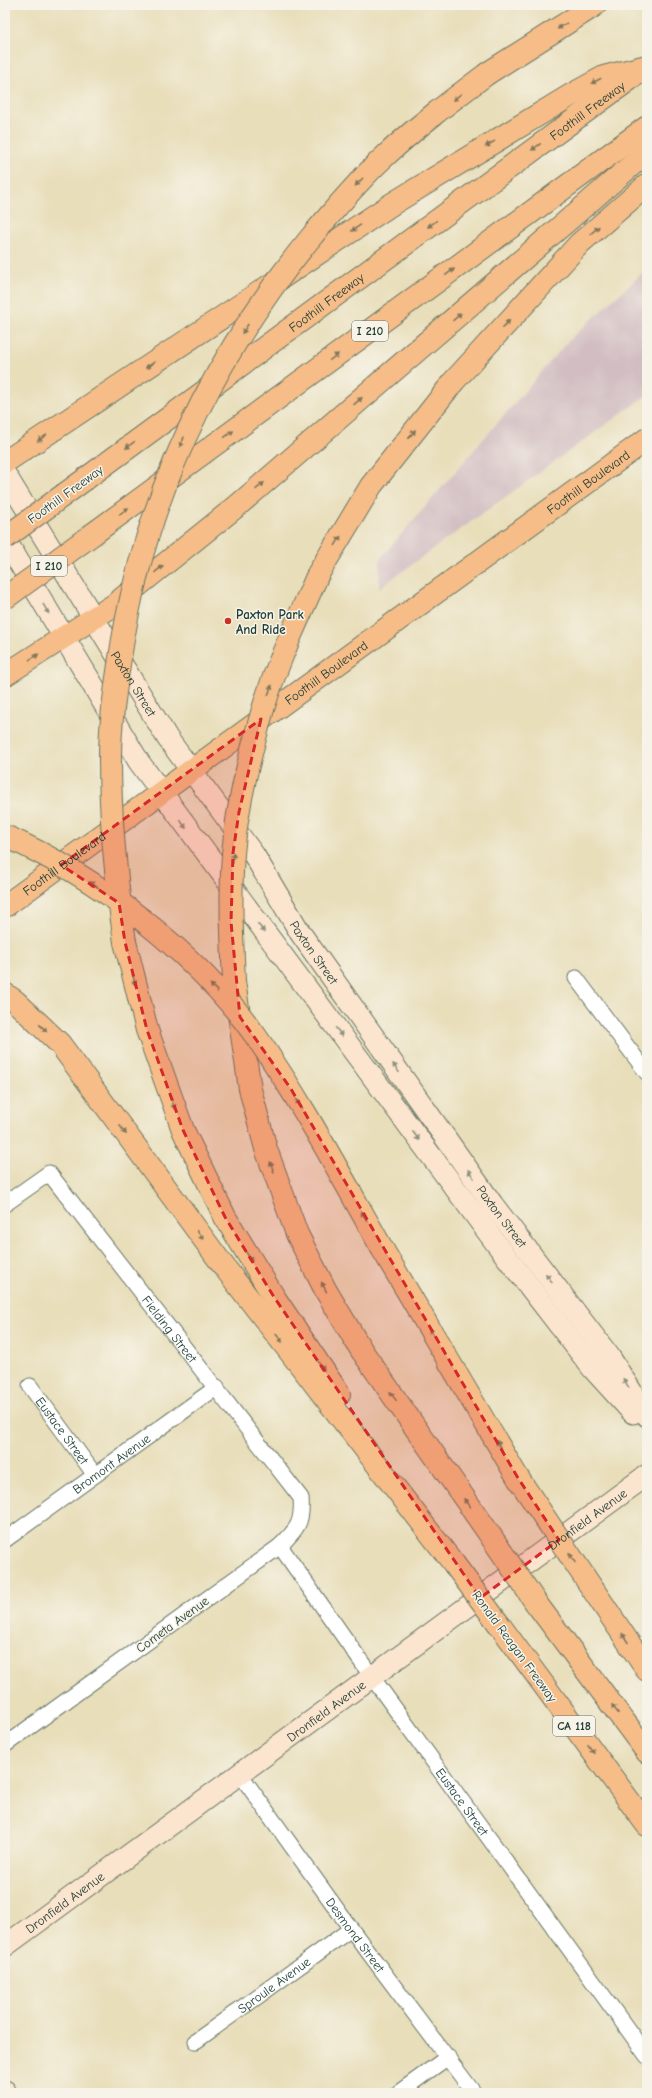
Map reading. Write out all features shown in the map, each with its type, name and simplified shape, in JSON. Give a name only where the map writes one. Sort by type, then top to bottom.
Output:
[{"type":"main road","points":[[454,1564],[274,1297],[224,1217],[178,1116],[147,1030],[125,942],[116,880],[112,814],[110,757],[114,694],[126,620],[139,563],[159,497],[188,429],[227,357],[291,262],[340,202],[382,158],[432,115],[488,73],[595,5]]},
{"type":"main road","points":[[5,462],[392,204],[571,94],[604,77],[647,66]]},
{"type":"main road","name":"Foothill Freeway","points":[[5,539],[647,66]]},
{"type":"main road","name":"I 210","points":[[5,598],[647,127]]},
{"type":"main road","points":[[5,675],[114,605],[237,506],[647,152]]},
{"type":"main road","points":[[647,185],[580,243],[454,381],[371,486],[318,574],[276,673],[264,708],[239,812],[233,853],[231,922],[234,981],[250,1089],[266,1149],[297,1234],[326,1291],[362,1351],[536,1603],[647,1752]]},
{"type":"main road","name":"Foothill Boulevard","points":[[5,906],[647,439]]},
{"type":"main road","points":[[5,836],[24,844],[86,880],[134,913],[174,946],[218,991],[254,1034],[291,1089],[383,1250],[518,1478],[647,1670]]},
{"type":"main road","points":[[10,998],[60,1044],[222,1264],[454,1564]]},
{"type":"main road","name":"Ronald Reagan Freeway","points":[[454,1564],[647,1825]]},
{"type":"street","name":"Paxton Street","points":[[5,474],[95,618],[168,739],[254,856],[301,934],[338,988],[493,1205],[609,1356],[647,1416]]},
{"type":"street","name":"Paxton Street","points":[[5,539],[138,762],[500,1248],[593,1369],[647,1428]]},
{"type":"street","points":[[576,978],[647,1073]]},
{"type":"street","name":"Fielding Street","points":[[5,1204],[49,1173],[217,1387],[291,1485]]},
{"type":"street","name":"Eustace Street","points":[[30,1386],[95,1475]]},
{"type":"street","name":"Bromont Avenue","points":[[5,1540],[217,1387]]},
{"type":"street","name":"Dronfield Avenue","points":[[5,1946],[647,1475]]},
{"type":"street","name":"Cometa Avenue","points":[[5,1745],[280,1546],[298,1528],[302,1512],[301,1498],[291,1485]]},
{"type":"street","name":"Eustace Street","points":[[280,1546],[372,1678],[647,2056]]},
{"type":"street","name":"Desmond Street","points":[[240,1774],[351,1929],[474,2093]]},
{"type":"street","name":"Sproule Avenue","points":[[196,2041],[351,1929]]},
{"type":"street","points":[[398,2093],[448,2057]]},
{"type":"highlighted area","points":[[261,719],[239,812],[233,853],[231,922],[240,1017],[291,1089],[518,1478],[559,1540],[480,1598],[274,1297],[225,1217],[183,1130],[147,1030],[125,942],[119,903],[61,865]]},
{"type":"shaded area","points":[[647,269],[647,395],[379,588],[380,559],[569,340]]},
{"type":"place","name":"Paxton Park And Ride","points":[[228,621]]}]
